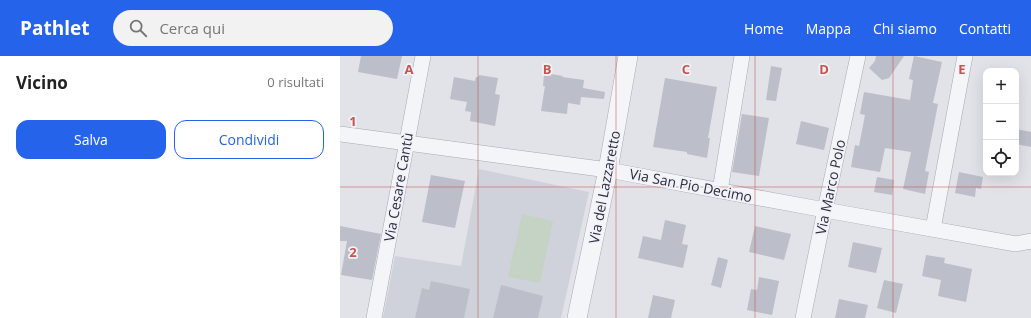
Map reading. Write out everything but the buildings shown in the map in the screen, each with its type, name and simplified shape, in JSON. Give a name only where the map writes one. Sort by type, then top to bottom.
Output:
[{"type":"street","name":"Via Cesare Cantù","points":[[374,318],[423,56]]},
{"type":"street","name":"Via del Lazzaretto","points":[[577,318],[608,170],[628,56]]},
{"type":"street","points":[[720,191],[742,56]]},
{"type":"street","name":"Via Marco Polo","points":[[803,318],[858,56]]},
{"type":"street","points":[[932,229],[965,56]]},
{"type":"street","name":"Via San Pio Decimo","points":[[340,134],[608,170],[1016,244],[1031,241]]},
{"type":"shaded area","points":[[479,169],[589,192],[561,318],[383,318],[395,256],[461,266]]},
{"type":"green space","points":[[522,214],[553,221],[540,283],[508,277]]}]
